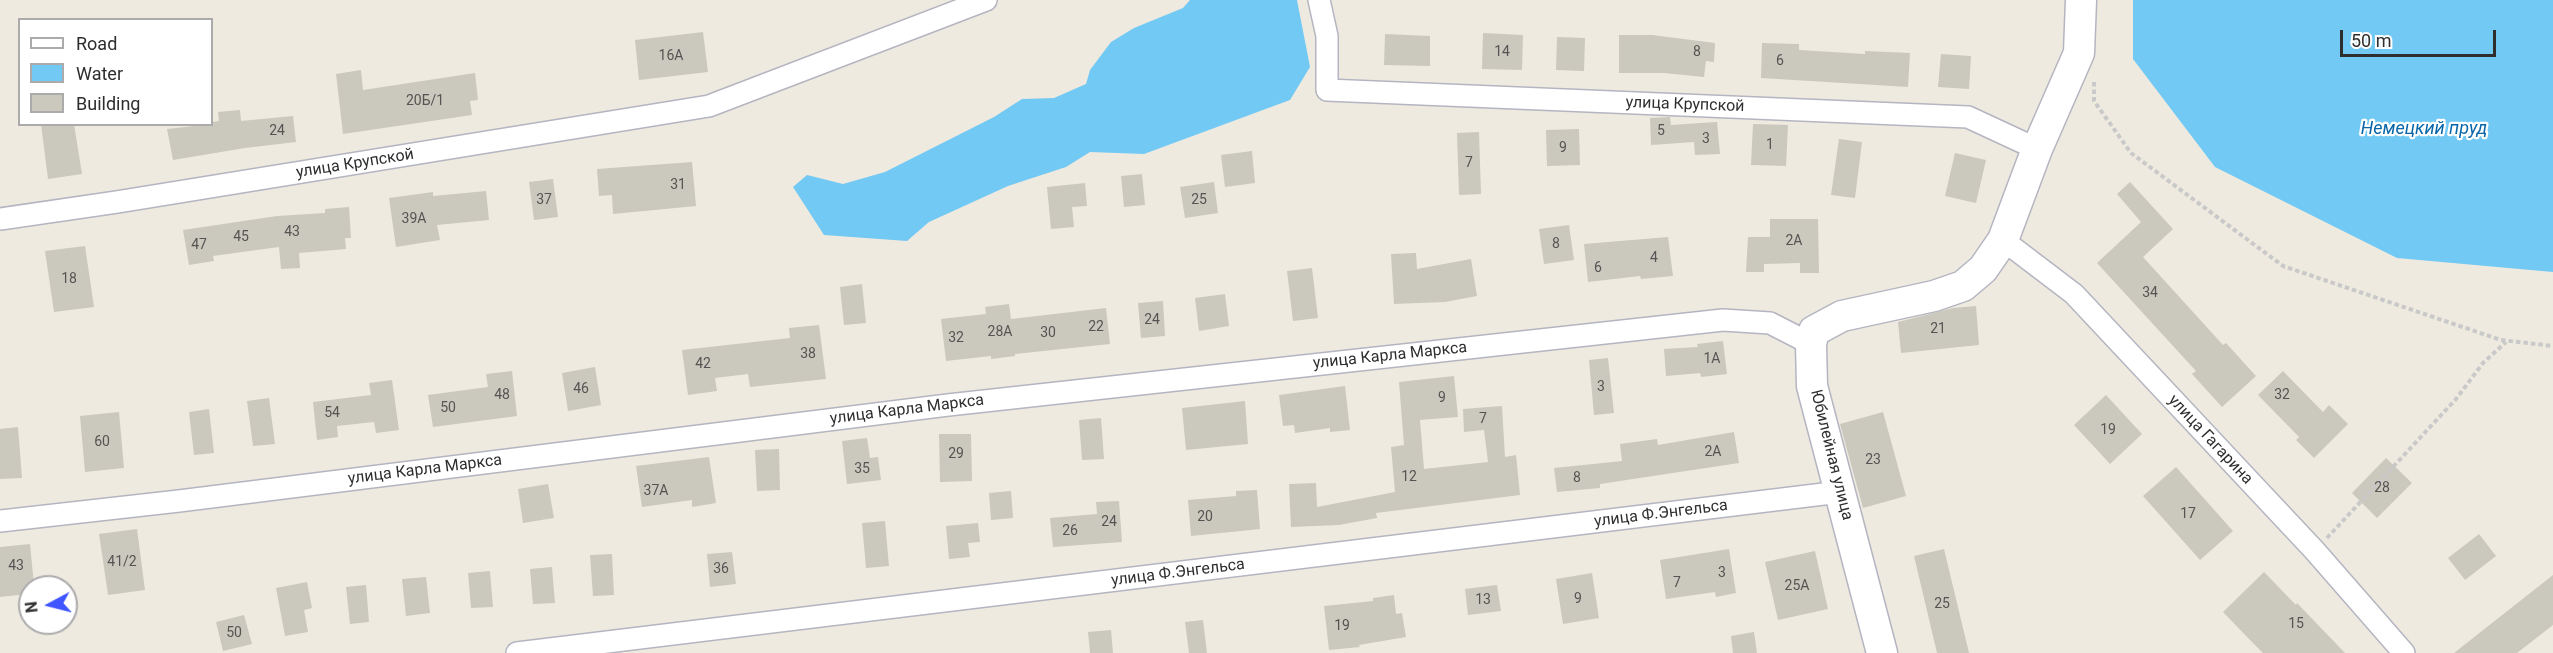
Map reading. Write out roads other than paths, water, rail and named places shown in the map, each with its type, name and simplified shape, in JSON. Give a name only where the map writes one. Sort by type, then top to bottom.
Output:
[{"type":"street","name":"улица Крупской","points":[[0,219],[709,106],[986,0]]},
{"type":"street","name":"улица Крупской","points":[[1319,0],[1328,36],[1327,90],[1968,117],[2037,149]]},
{"type":"street","points":[[1811,344],[1814,331],[1842,316],[1934,296],[1963,286],[1983,269],[2003,240],[2037,149],[2079,53],[2081,0]]},
{"type":"street","name":"улица Гагарина","points":[[2003,240],[2074,294],[2314,551],[2404,653]]},
{"type":"street","name":"улица Карла Маркса","points":[[0,521],[179,501],[948,405],[1723,320],[1770,323],[1811,344]]},
{"type":"street","name":"Юбилейная улица","points":[[1811,344],[1812,386],[1882,653]]},
{"type":"street","name":"улица Ф.Энгельса","points":[[517,653],[1840,492]]},
{"type":"water","points":[[1190,0],[1297,0],[1310,67],[1290,100],[1144,154],[1090,152],[1066,167],[1008,186],[929,222],[907,241],[824,235],[793,187],[807,175],[843,184],[885,172],[994,117],[1022,99],[1054,98],[1086,84],[1090,70],[1111,42],[1134,28],[1183,8]]},
{"type":"water","name":"Немецкий пруд","points":[[2133,0],[2553,0],[2553,272],[2397,258],[2215,167],[2133,59]]}]
